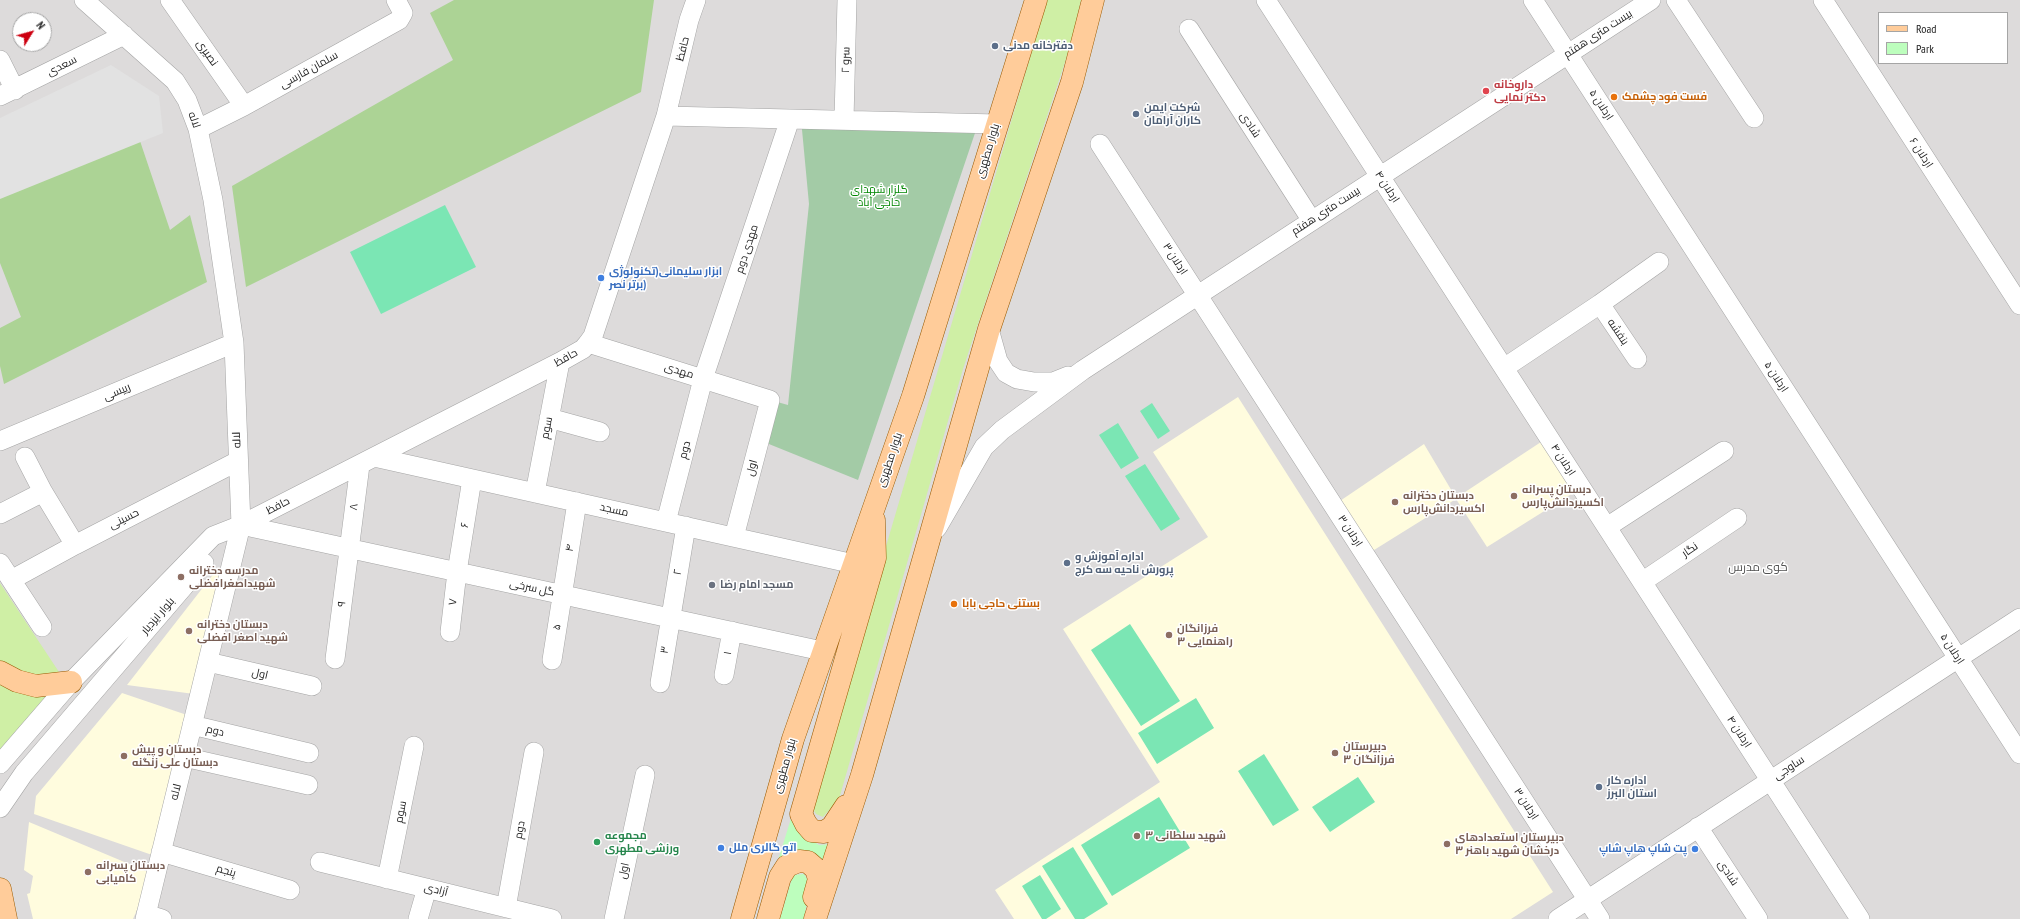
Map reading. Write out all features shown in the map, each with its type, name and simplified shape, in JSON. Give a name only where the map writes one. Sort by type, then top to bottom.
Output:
[{"type":"main road","name":"بلوار مطهری","points":[[742,919],[792,739],[822,650],[913,396],[1036,0]]},
{"type":"main road","points":[[815,919],[862,775],[990,329],[1072,82],[1093,0]]},
{"type":"main road","points":[[862,775],[832,827],[824,832],[812,831],[806,824],[801,814],[876,558],[873,508]]},
{"type":"main road","points":[[0,672],[17,681],[36,686],[71,682]]},
{"type":"main road","points":[[768,919],[780,877],[786,866],[799,861],[808,862],[816,869],[819,878],[808,919]]},
{"type":"main road","points":[[0,889],[6,919]]},
{"type":"street","name":"لاله","points":[[84,0],[175,80],[187,100],[198,129],[215,207],[234,343],[241,525],[161,852],[151,917]]},
{"type":"street","name":"نصیری","points":[[170,0],[244,106]]},
{"type":"street","name":"سلمان فارسی","points":[[198,129],[244,106],[399,20],[403,12],[396,0]]},
{"type":"street","points":[[683,0],[689,20]]},
{"type":"street","name":"حافظ","points":[[241,525],[560,362],[583,349],[588,344],[593,336],[666,116],[689,20],[696,0]]},
{"type":"street","name":"سرو ۲","points":[[844,120],[847,0]]},
{"type":"street","name":"اردلان ۴","points":[[1266,0],[1860,919]]},
{"type":"street","name":"اردلان ۵","points":[[1533,0],[2020,754]]},
{"type":"street","name":"بیست متری هفتم","points":[[1083,370],[1651,0]]},
{"type":"street","points":[[1676,0],[1754,118]]},
{"type":"street","name":"اردلان ۶","points":[[1823,0],[2020,305]]},
{"type":"street","name":"شادی","points":[[1189,29],[1312,221]]},
{"type":"street","name":"سعدی","points":[[8,93],[124,35]]},
{"type":"street","points":[[0,60],[8,93]]},
{"type":"street","points":[[666,116],[997,124]]},
{"type":"street","name":"مهدی دوم","points":[[703,379],[790,119]]},
{"type":"street","name":"اردلان ۳","points":[[1100,144],[1600,919]]},
{"type":"street","points":[[1504,368],[1600,304],[1659,262]]},
{"type":"street","name":"بنفشه","points":[[1600,304],[1637,359]]},
{"type":"street","points":[[990,329],[998,361],[1006,373],[1017,379],[1053,382],[1083,370]]},
{"type":"street","name":"رییسی","points":[[0,441],[234,343]]},
{"type":"street","name":"مهدی","points":[[588,344],[770,400]]},
{"type":"street","name":"سوم","points":[[535,493],[560,362]]},
{"type":"street","points":[[930,541],[984,447],[1002,430],[1083,370]]},
{"type":"street","name":"دوم","points":[[666,522],[703,379]]},
{"type":"street","name":"اول","points":[[734,537],[770,400]]},
{"type":"street","points":[[549,418],[600,432]]},
{"type":"street","points":[[1606,527],[1724,451]]},
{"type":"street","points":[[25,457],[43,492],[75,545]]},
{"type":"street","name":"حسینی","points":[[11,580],[75,545],[238,461]]},
{"type":"street","name":"مسجد","points":[[367,461],[472,479],[854,564]]},
{"type":"street","name":"۸","points":[[349,548],[367,461]]},
{"type":"street","name":"۶","points":[[457,572],[472,479]]},
{"type":"street","points":[[0,514],[43,492]]},
{"type":"street","name":"۴","points":[[562,594],[577,502]]},
{"type":"street","name":"نگار","points":[[1642,582],[1737,518]]},
{"type":"street","name":"گل سرخی","points":[[241,525],[822,650]]},
{"type":"street","name":"بلوار ایزدیار","points":[[0,764],[71,682],[213,536],[241,525]]},
{"type":"street","name":"بلوار ایزدیار","points":[[0,808],[24,772],[221,543],[241,525]]},
{"type":"street","name":"۲","points":[[670,618],[686,526]]},
{"type":"street","name":"۹","points":[[334,659],[349,548]]},
{"type":"street","points":[[0,563],[42,627]]},
{"type":"street","name":"۷","points":[[450,632],[457,572]]},
{"type":"street","name":"۵","points":[[552,660],[562,594]]},
{"type":"street","name":"۳","points":[[660,683],[670,618]]},
{"type":"street","name":"ساوجی","points":[[1558,919],[2020,618]]},
{"type":"street","name":"۱","points":[[724,675],[732,631]]},
{"type":"street","name":"اول","points":[[208,662],[312,686]]},
{"type":"street","name":"دوم","points":[[192,725],[309,753]]},
{"type":"street","name":"سوم","points":[[388,879],[414,746]]},
{"type":"street","name":"دوم","points":[[506,908],[534,752]]},
{"type":"street","points":[[184,757],[308,786]]},
{"type":"street","name":"اول","points":[[614,919],[644,775]]},
{"type":"street","name":"شادی","points":[[1698,827],[1758,919]]},
{"type":"street","name":"پنجم","points":[[161,852],[290,890]]},
{"type":"street","name":"آزادی","points":[[320,862],[548,919]]},
{"type":"street","points":[[418,919],[427,888]]},
{"type":"shaded area","points":[[0,0],[2020,0],[2020,919],[0,919]]},
{"type":"shaded area","points":[[111,65],[159,96],[163,133],[0,199],[0,118]]},
{"type":"shaded area","points":[[1238,397],[1553,892],[1511,919],[1014,919],[995,890],[1160,782],[1063,629],[1208,537],[1153,452]]},
{"type":"shaded area","points":[[1541,442],[1573,493],[1487,547],[1456,499],[1366,555],[1334,505],[1424,444],[1456,498]]},
{"type":"shaded area","name":"دبستان دخترانه شهید اصغر افضلی","points":[[215,572],[223,576],[194,694],[127,685]]},
{"type":"shaded area","name":"دبستان و پیش دبستان علی زنگنه","points":[[122,693],[187,715],[155,856],[34,814],[36,796]]},
{"type":"shaded area","name":"دبستان پسرانه کامیابی","points":[[29,822],[153,874],[133,919],[33,919],[27,894],[30,893],[33,876],[24,870]]},
{"type":"green space","points":[[454,0],[654,0],[641,92],[246,287],[232,186],[453,60],[430,13]]},
{"type":"green space","points":[[1047,0],[1081,0],[1071,44],[963,369],[839,799],[823,817],[816,814],[810,804]]},
{"type":"green space","name":"گلزار شهدای حاجی آباد","points":[[801,119],[975,133],[858,480],[759,440],[770,400],[788,405],[809,204]]},
{"type":"green space","points":[[138,135],[170,230],[190,215],[207,282],[4,384],[0,366],[0,328],[21,317],[0,263],[0,198]]},
{"type":"green space","points":[[445,205],[476,267],[381,314],[350,252]]},
{"type":"green space","points":[[1152,403],[1170,431],[1158,439],[1140,411]]},
{"type":"green space","points":[[1118,423],[1139,458],[1121,469],[1099,435]]},
{"type":"green space","points":[[1145,464],[1180,519],[1161,531],[1125,476]]},
{"type":"green space","points":[[0,583],[65,681],[38,682],[0,662]]},
{"type":"green space","points":[[1130,624],[1180,701],[1141,726],[1091,650]]},
{"type":"green space","points":[[0,684],[50,694],[0,752]]},
{"type":"green space","points":[[1196,698],[1214,728],[1157,764],[1138,733]]},
{"type":"green space","points":[[1264,754],[1299,810],[1273,826],[1238,771]]},
{"type":"green space","points":[[1358,777],[1375,802],[1330,832],[1312,807]]},
{"type":"green space","points":[[1159,797],[1190,848],[1112,896],[1081,845]]},
{"type":"green space","points":[[793,812],[808,838],[819,845],[832,844],[826,861],[813,855],[775,870]]},
{"type":"green space","points":[[1073,847],[1108,904],[1084,919],[1075,919],[1042,866]]},
{"type":"green space","points":[[804,874],[810,884],[804,919],[780,919],[793,875]]},
{"type":"green space","points":[[1040,875],[1061,909],[1046,919],[1042,919],[1022,886]]},
{"type":"place","name":"دفترخانه مدنی","points":[[995,46]]},
{"type":"place","name":"داروخانه دکتر نمایی","points":[[1486,91]]},
{"type":"place","name":"فست فود چشمک","points":[[1614,97]]},
{"type":"place","name":"شرکت ایمن کاران آرامان","points":[[1136,114]]},
{"type":"place","name":"ابزار سلیمانی(تکنولوژی برتر نصر)","points":[[601,278]]},
{"type":"place","name":"دبستان پسرانه اکسیر‌دانش‌پارس","points":[[1514,496]]},
{"type":"place","name":"دبستان دخترانه اکسیردانش‌پارس","points":[[1395,502]]},
{"type":"place","name":"اداره آموزش و پرورش ناحیه سه کرج","points":[[1067,563]]},
{"type":"place","name":"مدرسه دخترانه شهیداصغرافضلی","points":[[181,577]]},
{"type":"place","name":"مسجد امام رضا","points":[[712,585]]},
{"type":"place","name":"بستنی حاجی بابا","points":[[954,604]]},
{"type":"place","name":"دبستان دخترانه شهید اصغر افضلی","points":[[189,631]]},
{"type":"place","name":"فرزانگان ۳ راهنمایی","points":[[1169,635]]},
{"type":"place","name":"دبیرستان فرزانگان ۳","points":[[1335,753]]},
{"type":"place","name":"دبستان و پیش دبستان علی زنگنه","points":[[124,756]]},
{"type":"place","name":"اداره کار استان البرز","points":[[1599,787]]},
{"type":"place","name":"شهید سلطانی ۳","points":[[1137,836]]},
{"type":"place","name":"مجموعه ورزشی مطهری","points":[[597,842]]},
{"type":"place","name":"دبیرستان استعدادهای درخشان شهید باهنر ۳","points":[[1447,844]]},
{"type":"place","name":"اتو گالری ملل","points":[[721,848]]},
{"type":"place","name":"پت شاپ هاپ شاپ","points":[[1695,849]]},
{"type":"place","name":"دبستان پسرانه کامیابی","points":[[88,872]]},
{"type":"district","name":"کوی مدرس","points":[[1758,568]]}]
